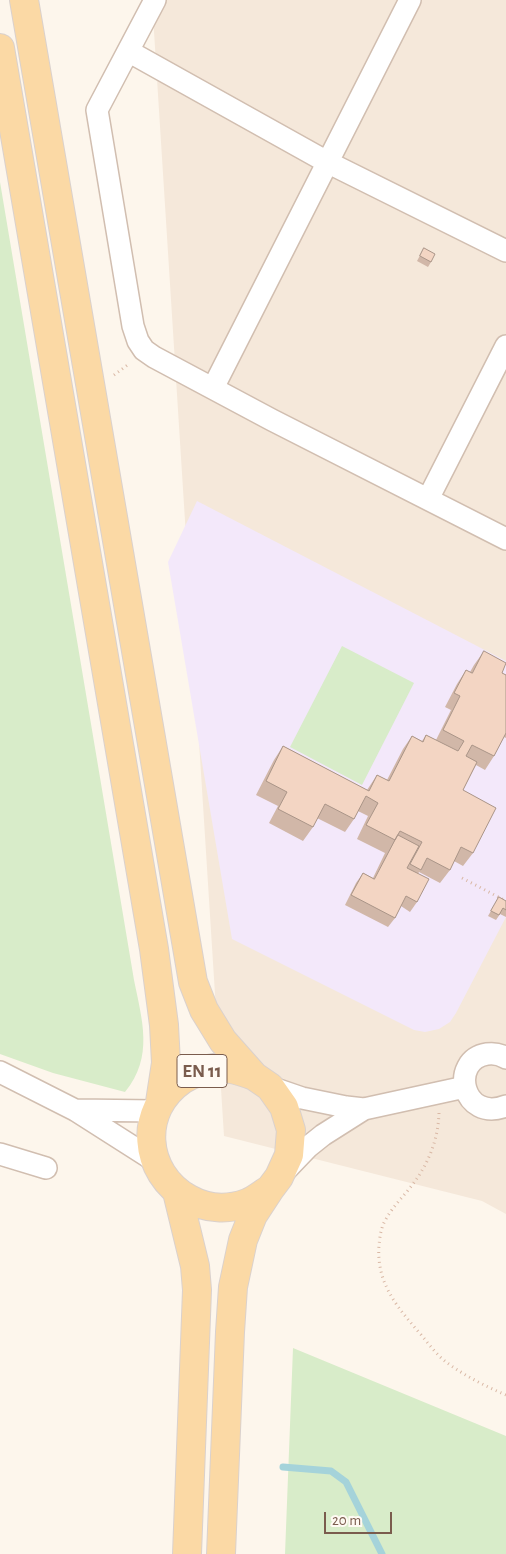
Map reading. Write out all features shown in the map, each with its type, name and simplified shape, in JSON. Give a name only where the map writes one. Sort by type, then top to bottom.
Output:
[{"type":"main road","points":[[24,0],[193,982],[204,1010],[223,1041],[284,1107],[291,1130],[289,1154],[274,1183],[253,1215],[243,1240],[233,1287],[221,1554]]},
{"type":"main road","points":[[0,48],[154,950],[164,1025],[166,1063],[151,1136],[155,1161],[164,1178],[177,1192],[199,1205],[224,1208],[248,1203],[274,1183]]},
{"type":"main road","name":"EN 11","points":[[158,1107],[174,1086],[192,1074],[213,1068],[234,1069],[262,1082]]},
{"type":"main road","points":[[177,1192],[195,1266],[197,1290],[187,1554]]},
{"type":"street","points":[[155,0],[97,110],[133,326],[144,350],[168,365],[506,539]]},
{"type":"street","points":[[213,388],[410,0]]},
{"type":"street","points":[[128,51],[327,162],[506,251]]},
{"type":"street","points":[[428,499],[506,346]]},
{"type":"street","points":[[504,1053],[484,1054],[477,1058],[466,1071],[464,1079],[468,1096],[473,1103],[481,1108],[490,1110],[506,1106]]},
{"type":"street","points":[[0,1072],[75,1110],[155,1161]]},
{"type":"street","points":[[262,1082],[302,1098],[364,1109],[465,1087]]},
{"type":"street","points":[[75,1110],[158,1107]]},
{"type":"street","points":[[274,1183],[308,1147],[323,1135],[364,1109]]},
{"type":"street","points":[[0,1154],[46,1168]]},
{"type":"path","points":[[462,878],[506,901]]},
{"type":"path","points":[[440,1092],[439,1123],[435,1142],[419,1176],[385,1220],[380,1235],[380,1269],[385,1287],[393,1300],[405,1317],[444,1361],[461,1373],[506,1395]]},
{"type":"shaded area","points":[[152,0],[506,0],[506,1214],[482,1201],[224,1136]]},
{"type":"shaded area","points":[[197,501],[506,661],[506,917],[456,1013],[450,1022],[439,1029],[425,1032],[414,1030],[232,939],[168,562]]},
{"type":"green space","points":[[0,182],[140,1009],[143,1052],[134,1079],[125,1092],[53,1073],[0,1054]]},
{"type":"green space","points":[[342,646],[414,683],[362,785],[290,747]]},
{"type":"green space","points":[[293,1348],[506,1436],[506,1554],[285,1554]]},
{"type":"building","points":[[424,248],[435,254],[431,262],[420,256]]},
{"type":"building","points":[[484,651],[506,663],[502,673],[506,675],[506,733],[494,756],[472,745],[466,756],[477,762],[463,790],[496,808],[473,853],[461,847],[450,870],[427,858],[421,870],[410,864],[422,842],[400,831],[395,840],[366,825],[378,803],[366,796],[354,819],[325,804],[313,827],[278,809],[287,792],[266,781],[283,746],[369,791],[377,775],[389,781],[412,736],[423,742],[426,735],[458,751],[464,741],[443,730],[460,696],[454,693],[466,670],[472,673]]},
{"type":"building","points":[[398,835],[419,846],[407,868],[429,879],[417,902],[406,896],[395,918],[351,895],[363,873],[374,879]]},
{"type":"building","points":[[499,897],[506,901],[506,910],[503,908],[499,915],[491,911]]},
{"type":"waterway","points":[[283,1467],[331,1471],[346,1482],[382,1554]]}]
